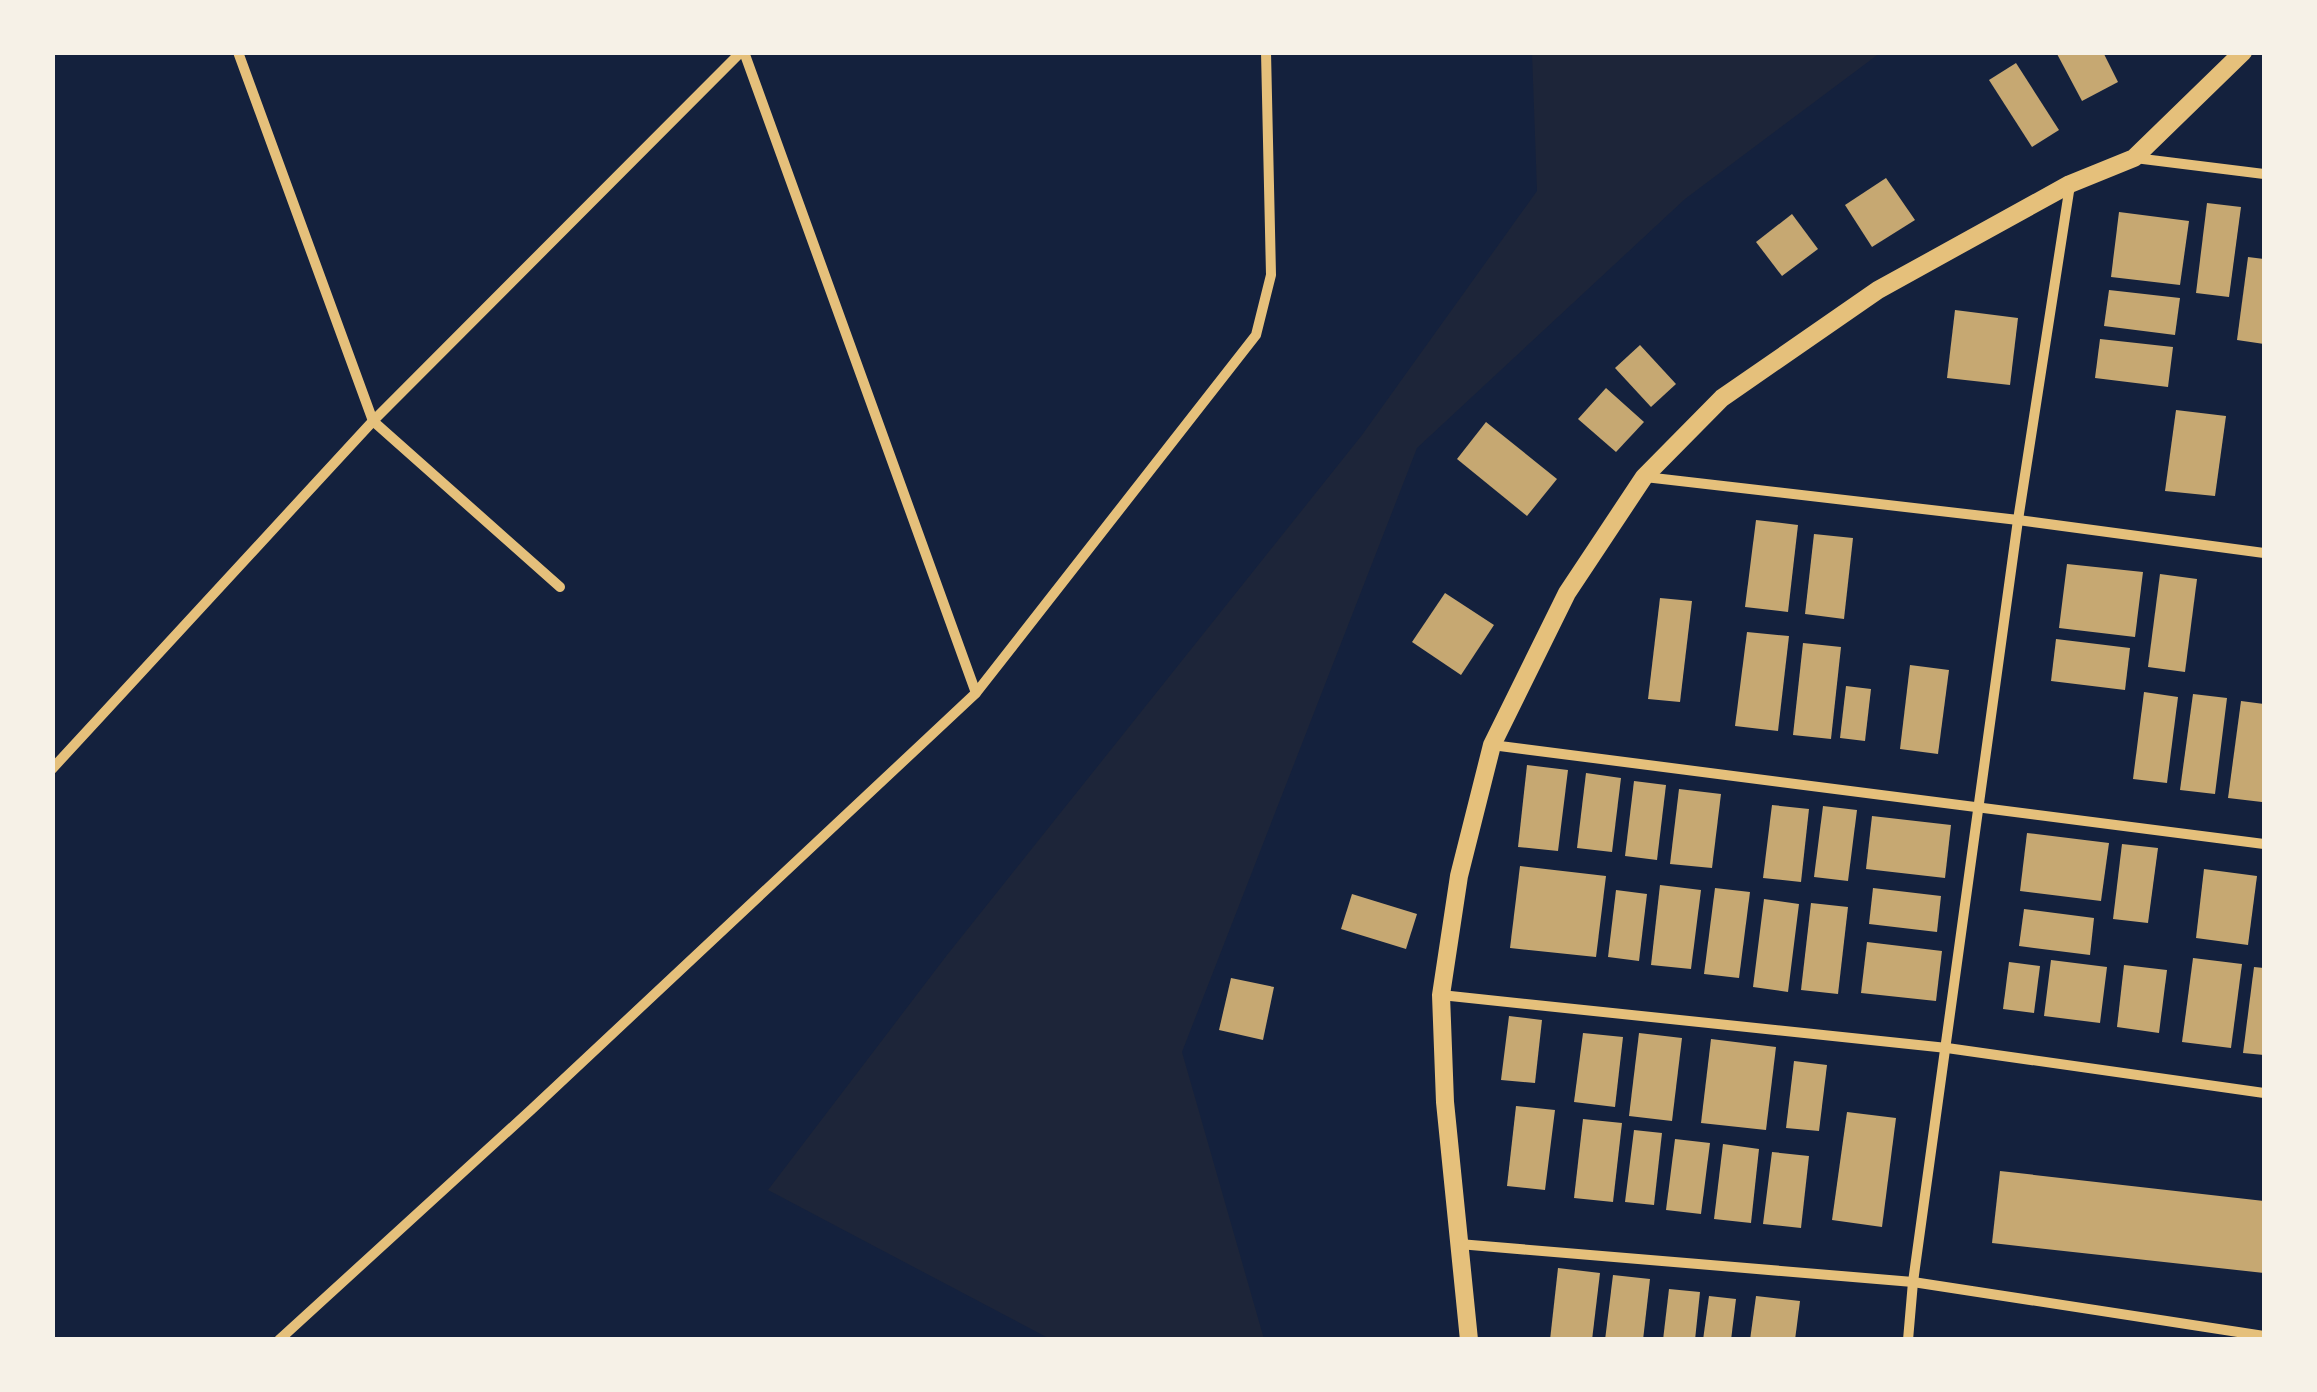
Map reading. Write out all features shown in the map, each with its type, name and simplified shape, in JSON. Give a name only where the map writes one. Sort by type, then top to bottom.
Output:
[{"type":"street","points":[[238,52],[374,421],[560,587]]},
{"type":"street","points":[[52,769],[374,421],[742,52],[976,693]]},
{"type":"street","points":[[279,1340],[976,693],[1256,336],[1271,275],[1266,52]]},
{"type":"street","points":[[1469,1340],[1445,1102],[1441,995],[1459,876],[1492,745],[1567,593],[1644,477],[1722,398],[1878,290],[2070,184],[2134,158],[2243,52]]},
{"type":"street","points":[[2134,158],[2264,174]]},
{"type":"street","points":[[1908,1340],[2018,520],[2070,184]]},
{"type":"street","points":[[1644,477],[2264,552]]},
{"type":"street","points":[[1492,745],[2264,844]]},
{"type":"street","points":[[1441,995],[1947,1048],[2264,1093]]},
{"type":"street","points":[[1458,1244],[1914,1282],[2264,1336]]},
{"type":"shaded area","points":[[1532,53],[1880,53],[1685,199],[1417,448],[1182,1052],[1264,1339],[1050,1339],[768,1190],[947,955],[1362,435],[1537,191]]},
{"type":"building","points":[[2056,52],[2103,52],[2118,82],[2082,101]]},
{"type":"building","points":[[2016,63],[2059,130],[2032,147],[1989,80]]},
{"type":"building","points":[[1886,178],[1915,220],[1872,247],[1845,205]]},
{"type":"building","points":[[2207,203],[2241,207],[2229,297],[2196,293]]},
{"type":"building","points":[[2119,212],[2189,221],[2180,285],[2111,277]]},
{"type":"building","points":[[1792,214],[1818,249],[1782,276],[1756,242]]},
{"type":"building","points":[[2248,257],[2264,259],[2264,344],[2237,340]]},
{"type":"building","points":[[2109,290],[2180,298],[2175,335],[2104,326]]},
{"type":"building","points":[[1955,310],[2018,318],[2010,385],[1947,378]]},
{"type":"building","points":[[2100,339],[2173,347],[2168,387],[2095,378]]},
{"type":"building","points":[[1640,345],[1676,384],[1651,407],[1615,368]]},
{"type":"building","points":[[1606,388],[1644,422],[1616,452],[1578,419]]},
{"type":"building","points":[[2176,410],[2226,416],[2215,496],[2165,491]]},
{"type":"building","points":[[1486,422],[1557,479],[1527,516],[1457,459]]},
{"type":"building","points":[[1756,520],[1798,525],[1788,612],[1745,607]]},
{"type":"building","points":[[1814,534],[1853,538],[1844,619],[1805,614]]},
{"type":"building","points":[[2067,564],[2143,572],[2135,637],[2059,628]]},
{"type":"building","points":[[2160,574],[2197,579],[2185,672],[2148,667]]},
{"type":"building","points":[[1445,593],[1494,625],[1461,675],[1412,642]]},
{"type":"building","points":[[1660,598],[1692,601],[1680,702],[1648,699]]},
{"type":"building","points":[[1747,632],[1789,636],[1778,731],[1735,726]]},
{"type":"building","points":[[2056,639],[2130,648],[2125,690],[2051,681]]},
{"type":"building","points":[[1803,643],[1841,647],[1831,739],[1793,735]]},
{"type":"building","points":[[1910,665],[1949,670],[1938,754],[1900,749]]},
{"type":"building","points":[[1846,686],[1871,689],[1865,741],[1840,738]]},
{"type":"building","points":[[2144,692],[2178,697],[2167,783],[2133,779]]},
{"type":"building","points":[[2193,694],[2227,698],[2215,794],[2180,790]]},
{"type":"building","points":[[2241,701],[2264,704],[2262,802],[2228,798]]},
{"type":"building","points":[[1527,765],[1568,770],[1558,851],[1518,847]]},
{"type":"building","points":[[1586,773],[1621,778],[1612,852],[1577,848]]},
{"type":"building","points":[[1634,781],[1666,785],[1657,860],[1625,856]]},
{"type":"building","points":[[1679,789],[1721,794],[1712,868],[1670,864]]},
{"type":"building","points":[[1772,805],[1809,809],[1801,882],[1763,878]]},
{"type":"building","points":[[1823,806],[1857,810],[1848,881],[1814,877]]},
{"type":"building","points":[[1872,816],[1951,825],[1945,878],[1866,869]]},
{"type":"building","points":[[2027,833],[2109,843],[2101,901],[2020,891]]},
{"type":"building","points":[[2122,844],[2158,848],[2148,923],[2113,919]]},
{"type":"building","points":[[1520,866],[1606,876],[1596,957],[1510,948]]},
{"type":"building","points":[[2204,869],[2257,876],[2248,945],[2196,938]]},
{"type":"building","points":[[1660,885],[1701,890],[1691,969],[1651,965]]},
{"type":"building","points":[[1715,888],[1750,892],[1739,978],[1704,974]]},
{"type":"building","points":[[1873,888],[1941,896],[1937,932],[1869,924]]},
{"type":"building","points":[[1616,890],[1647,894],[1639,961],[1608,957]]},
{"type":"building","points":[[1352,894],[1417,914],[1406,949],[1341,929]]},
{"type":"building","points":[[1764,899],[1799,904],[1788,992],[1753,987]]},
{"type":"building","points":[[1811,903],[1848,907],[1838,994],[1801,990]]},
{"type":"building","points":[[2024,909],[2094,918],[2090,955],[2019,946]]},
{"type":"building","points":[[1867,942],[1942,951],[1936,1001],[1861,993]]},
{"type":"building","points":[[2193,958],[2242,964],[2231,1048],[2182,1042]]},
{"type":"building","points":[[2051,960],[2107,967],[2100,1023],[2044,1016]]},
{"type":"building","points":[[2009,962],[2040,966],[2034,1013],[2003,1009]]},
{"type":"building","points":[[2124,965],[2167,970],[2159,1033],[2117,1027]]},
{"type":"building","points":[[2254,967],[2264,968],[2264,1055],[2243,1053]]},
{"type":"building","points":[[1231,978],[1274,987],[1263,1040],[1219,1030]]},
{"type":"building","points":[[1509,1016],[1542,1020],[1535,1083],[1501,1080]]},
{"type":"building","points":[[1583,1033],[1623,1037],[1615,1107],[1574,1102]]},
{"type":"building","points":[[1639,1033],[1682,1038],[1672,1121],[1629,1116]]},
{"type":"building","points":[[1711,1039],[1776,1047],[1766,1130],[1701,1123]]},
{"type":"building","points":[[1794,1061],[1827,1065],[1819,1131],[1786,1128]]},
{"type":"building","points":[[1516,1106],[1555,1110],[1545,1190],[1507,1186]]},
{"type":"building","points":[[1847,1112],[1896,1118],[1882,1227],[1832,1220]]},
{"type":"building","points":[[1583,1119],[1622,1123],[1613,1202],[1574,1198]]},
{"type":"building","points":[[1634,1130],[1662,1133],[1654,1205],[1625,1202]]},
{"type":"building","points":[[1675,1139],[1710,1143],[1701,1214],[1666,1210]]},
{"type":"building","points":[[1723,1144],[1759,1149],[1751,1223],[1714,1219]]},
{"type":"building","points":[[1772,1152],[1809,1156],[1801,1228],[1763,1224]]},
{"type":"building","points":[[2000,1171],[2264,1201],[2264,1273],[1992,1243]]},
{"type":"building","points":[[1558,1268],[1600,1273],[1592,1340],[1550,1340]]},
{"type":"building","points":[[1613,1275],[1650,1279],[1643,1340],[1605,1340]]},
{"type":"building","points":[[1669,1289],[1700,1292],[1695,1340],[1663,1340]]},
{"type":"building","points":[[1709,1296],[1736,1299],[1731,1340],[1703,1340]]},
{"type":"building","points":[[1756,1296],[1800,1301],[1795,1340],[1750,1340]]}]
